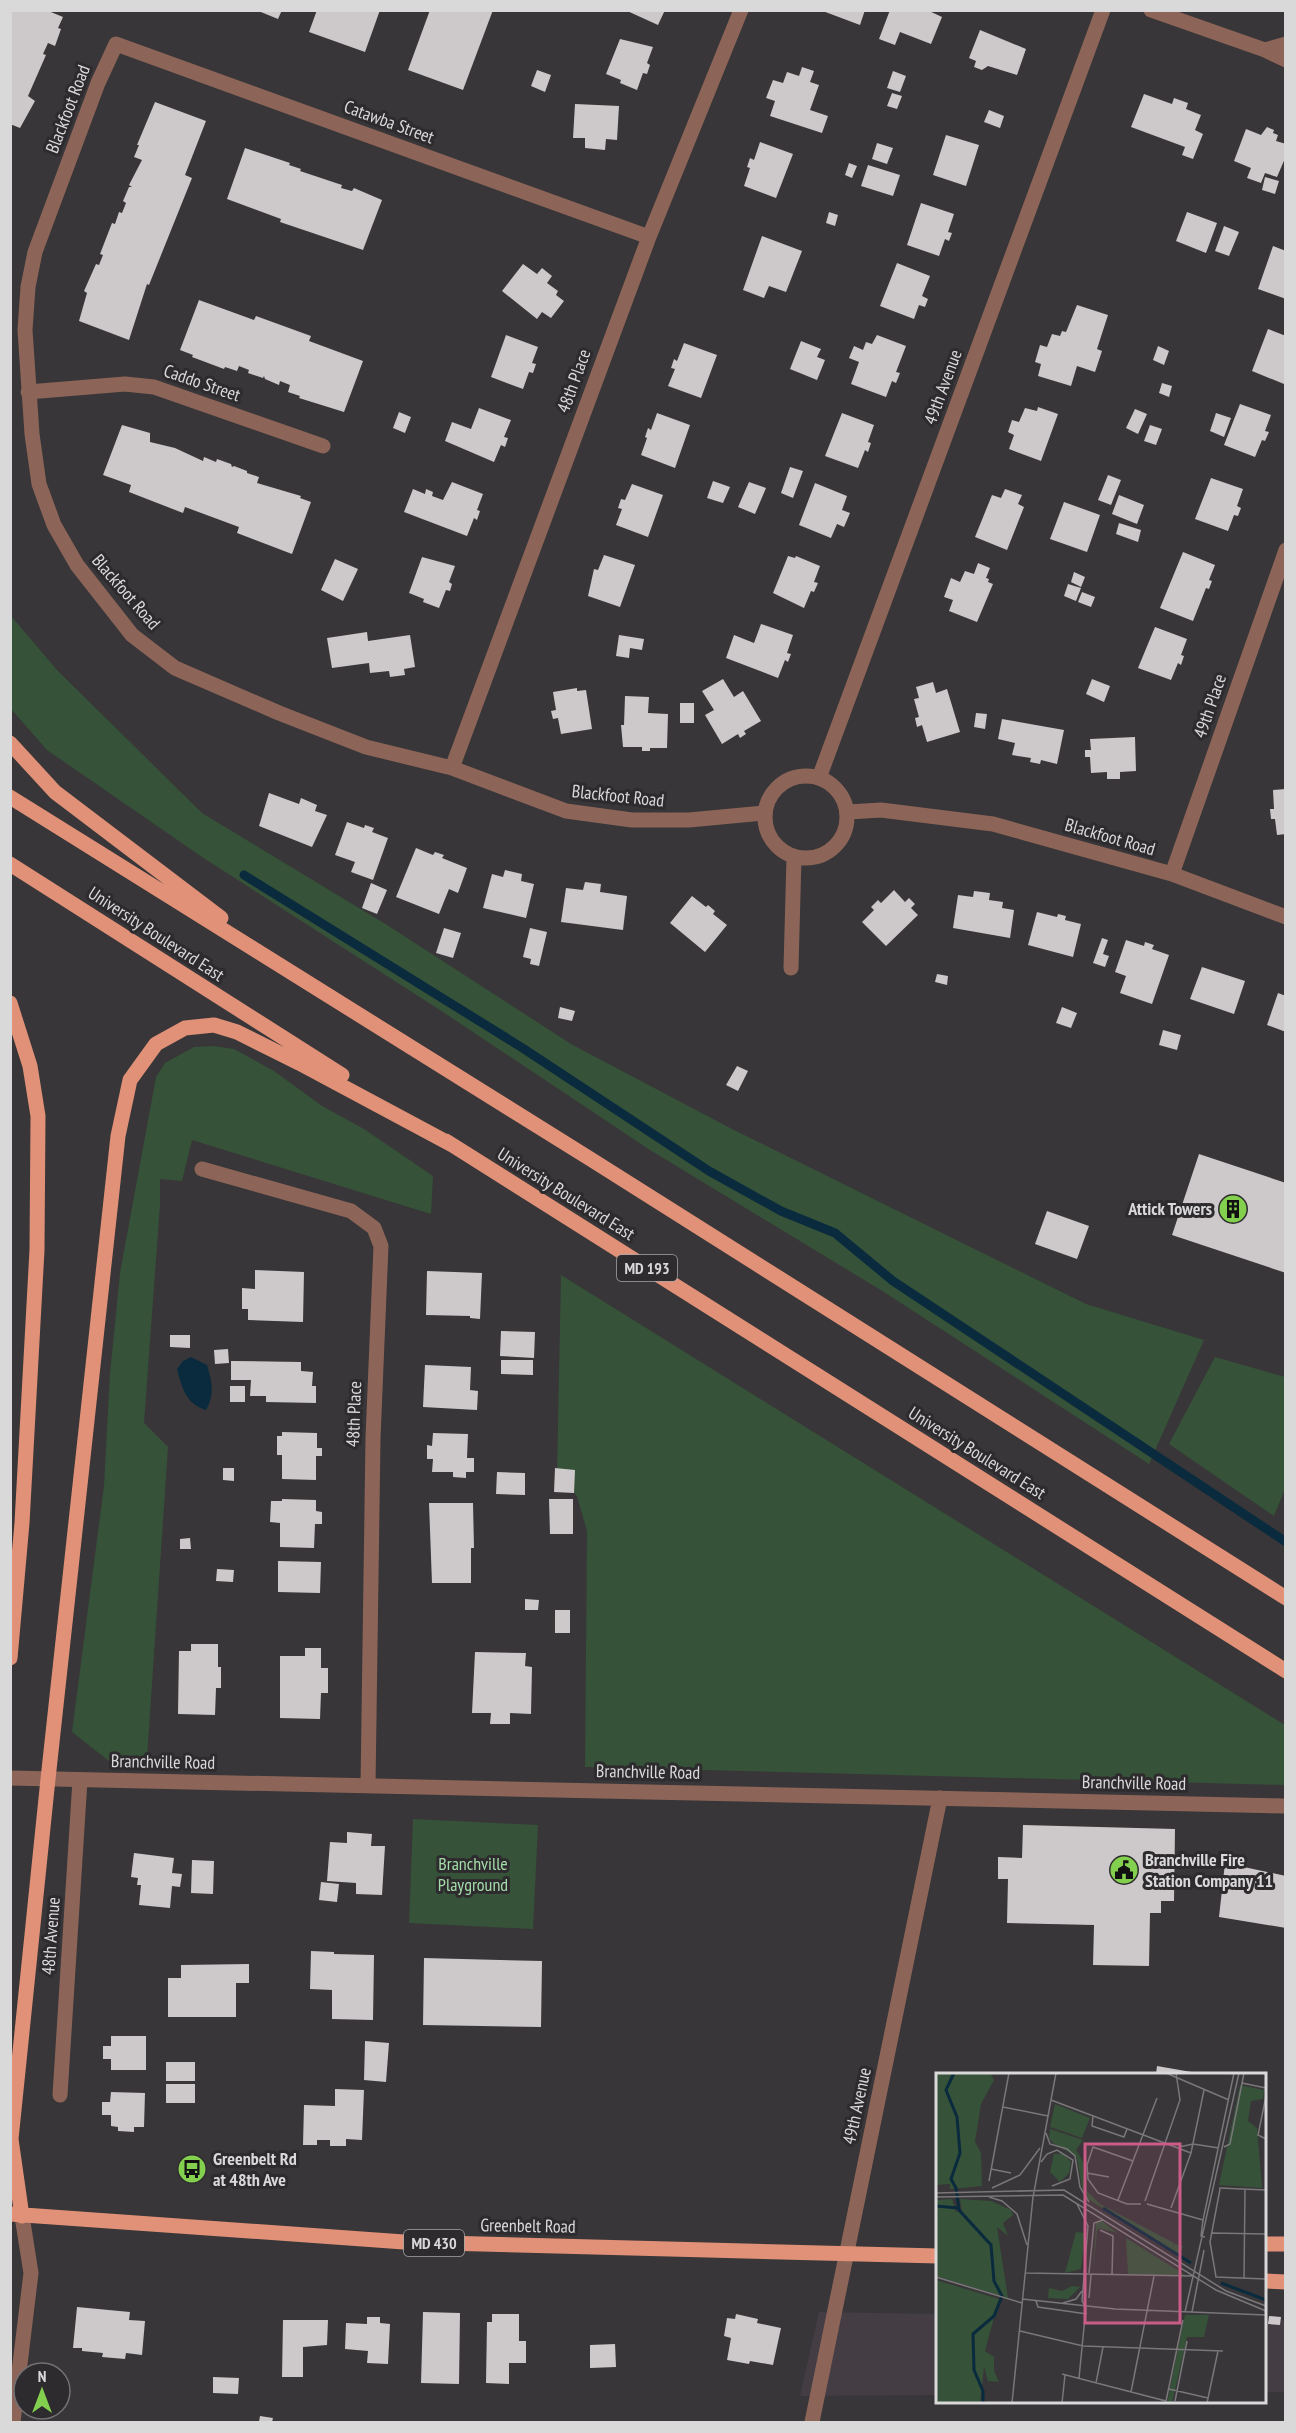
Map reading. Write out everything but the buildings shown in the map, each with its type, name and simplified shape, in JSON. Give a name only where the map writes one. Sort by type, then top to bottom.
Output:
[{"type":"main road","points":[[10,743],[55,792],[297,976]]},
{"type":"main road","points":[[10,797],[1286,1598]]},
{"type":"main road","name":"University Boulevard East","points":[[10,864],[1286,1671]]},
{"type":"main road","points":[[10,1004],[30,1066],[38,1116],[36,1262],[22,1523],[10,1658]]},
{"type":"main road","name":"48th Avenue","points":[[16,2215],[11,2139],[118,1136],[130,1080],[156,1044],[185,1028],[214,1025],[237,1032],[299,1063],[454,1146]]},
{"type":"main road","name":"48th Avenue","points":[[10,2199],[16,2215]]},
{"type":"main road","name":"Greenbelt Road","points":[[16,2215],[404,2242],[936,2256]]},
{"type":"main road","points":[[1266,2244],[1286,2244]]},
{"type":"main road","points":[[1266,2281],[1286,2282]]},
{"type":"street","name":"48th Place","points":[[452,768],[649,237],[741,10]]},
{"type":"street","name":"49th Avenue","points":[[819,778],[1104,10]]},
{"type":"street","points":[[1151,10],[1265,50],[1286,60]]},
{"type":"street","points":[[1265,50],[1286,44]]},
{"type":"street","name":"Catawba Street","points":[[116,45],[649,237]]},
{"type":"street","name":"Blackfoot Road","points":[[116,45],[98,83],[35,252],[28,287],[26,319],[28,392],[39,484],[54,525],[77,566],[132,635],[175,668],[279,713],[366,747],[452,768],[566,811],[632,820],[689,820],[764,813]]},
{"type":"street","name":"Caddo Street","points":[[28,392],[125,384],[154,387],[323,446]]},
{"type":"street","name":"49th Place","points":[[1172,874],[1286,550]]},
{"type":"street","points":[[806,776],[819,778],[838,791],[848,812],[845,833],[833,849],[815,858],[794,857],[776,847],[766,829],[764,813],[771,795],[780,785],[792,778],[806,776]]},
{"type":"street","name":"Blackfoot Road","points":[[848,812],[881,810],[993,824],[1172,874],[1286,917]]},
{"type":"street","points":[[791,968],[794,857]]},
{"type":"street","name":"48th Place","points":[[202,1169],[351,1210],[374,1228],[381,1246],[373,1438],[368,1786]]},
{"type":"street","name":"Branchville Road","points":[[10,1778],[1286,1806]]},
{"type":"street","name":"48th Avenue","points":[[60,2095],[80,1780]]},
{"type":"street","name":"49th Avenue","points":[[812,2422],[940,1798]]},
{"type":"street","name":"48th Avenue","points":[[13,2422],[18,2313],[31,2273],[16,2215]]},
{"type":"shaded area","points":[[819,2312],[936,2314],[936,2395],[800,2396]]},
{"type":"shaded area","points":[[1266,2320],[1285,2320],[1285,2392],[1266,2392]]},
{"type":"green space","points":[[11,616],[57,670],[202,813],[387,925],[571,1044],[730,1128],[1086,1304],[1204,1340],[1149,1464],[884,1292],[650,1150],[446,1014],[202,857],[47,750],[11,709]]},
{"type":"green space","points":[[214,1046],[234,1049],[274,1071],[322,1106],[364,1129],[433,1176],[431,1214],[192,1140],[182,1181],[160,1179],[144,1423],[168,1447],[147,1758],[109,1761],[72,1732],[104,1486],[110,1373],[120,1273],[156,1077],[165,1063],[194,1047]]},
{"type":"green space","points":[[561,1275],[1285,1725],[1285,1785],[585,1767],[587,1531],[577,1496],[557,1475]]},
{"type":"green space","points":[[1215,1357],[1285,1377],[1285,1489],[1274,1516],[1169,1444]]},
{"type":"green space","name":"Branchville Playground","points":[[413,1819],[538,1825],[533,1929],[409,1923]]},
{"type":"water","points":[[191,1357],[207,1365],[209,1371],[212,1393],[206,1410],[189,1399],[183,1389],[177,1369],[183,1361]]},
{"type":"waterway","points":[[244,875],[521,1047],[709,1171],[781,1211],[835,1233],[893,1281],[1286,1542]]},
{"type":"place","name":"Attick Towers","points":[[1233,1209]]},
{"type":"place","name":"Branchville Fire Station Company 11","points":[[1124,1870]]},
{"type":"place","name":"Greenbelt Rd at 48th Ave","points":[[192,2169]]}]
